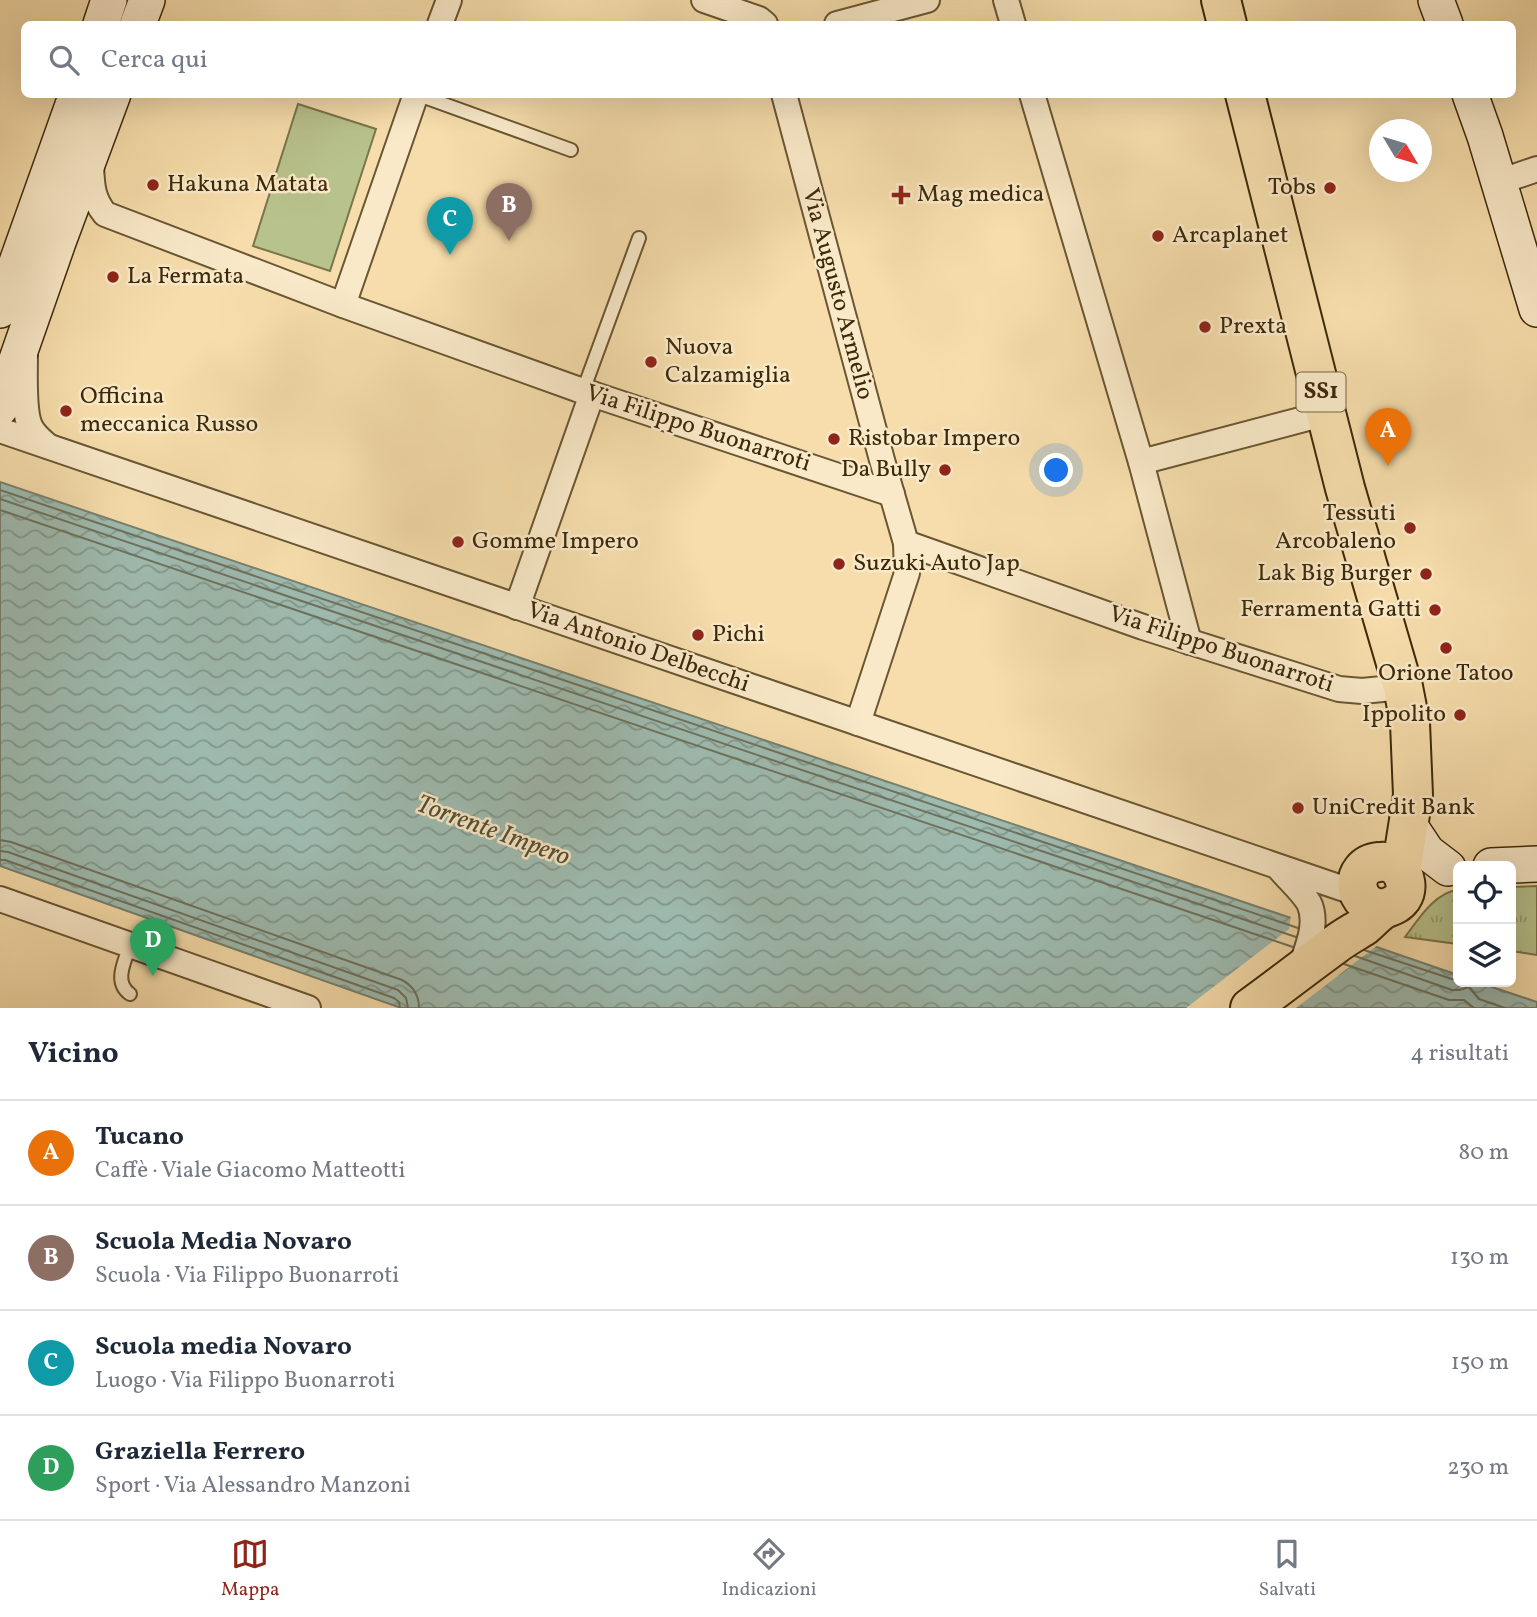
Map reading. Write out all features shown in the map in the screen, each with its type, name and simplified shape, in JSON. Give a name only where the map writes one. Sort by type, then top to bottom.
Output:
[{"type":"main road","points":[[102,21],[109,0]]},
{"type":"main road","points":[[139,21],[147,0]]},
{"type":"main road","points":[[1221,0],[1226,21]]},
{"type":"main road","points":[[1436,0],[1444,21]]},
{"type":"main road","points":[[0,310],[75,98]]},
{"type":"main road","points":[[0,408],[112,98]]},
{"type":"main road","name":"SS1","points":[[1246,98],[1345,488],[1403,687],[1410,723],[1413,795],[1409,825],[1373,898],[1300,970],[1250,1008]]},
{"type":"main road","points":[[1471,98],[1537,309]]},
{"type":"main road","points":[[48,177],[59,181],[66,198],[58,242]]},
{"type":"main road","name":"SS1","points":[[1373,898],[1412,751]]},
{"type":"main road","points":[[1409,825],[1427,852],[1453,868]]},
{"type":"main road","points":[[1516,865],[1537,864]]},
{"type":"main road","points":[[1373,898],[1414,886],[1428,877],[1453,868]]},
{"type":"street","points":[[441,21],[449,0]]},
{"type":"street","points":[[704,0],[761,21]]},
{"type":"street","points":[[759,0],[764,21]]},
{"type":"street","points":[[847,21],[927,0]]},
{"type":"street","points":[[1006,0],[1012,21]]},
{"type":"street","points":[[343,304],[415,98]]},
{"type":"street","name":"Via Augusto Armelio","points":[[785,98],[892,494]]},
{"type":"street","points":[[1033,98],[1141,462],[1189,642]]},
{"type":"street","name":"Via Filippo Buonarroti","points":[[90,156],[93,191],[97,204],[105,214],[587,393],[892,494]]},
{"type":"street","points":[[1499,182],[1537,169]]},
{"type":"street","points":[[25,338],[28,424],[37,438],[49,447]]},
{"type":"street","points":[[517,607],[587,393]]},
{"type":"street","points":[[1141,462],[1327,413]]},
{"type":"street","name":"Via Antonio Delbecchi","points":[[0,430],[1276,865],[1309,890]]},
{"type":"street","points":[[858,723],[906,573],[906,543],[892,494]]},
{"type":"street","name":"Via Filippo Buonarroti","points":[[906,543],[1143,628],[1339,689],[1362,691],[1403,687]]},
{"type":"street","points":[[1300,970],[1313,923],[1309,890],[1373,898]]},
{"type":"street","points":[[0,899],[308,1008]]},
{"type":"lane","points":[[427,98],[571,150]]},
{"type":"lane","points":[[587,393],[639,238]]},
{"type":"lane","points":[[130,945],[120,975],[124,989],[130,994]]},
{"type":"green space","points":[[298,104],[376,129],[330,271],[253,246]]},
{"type":"green space","points":[[1537,886],[1537,955],[1516,952],[1516,887]]},
{"type":"green space","points":[[1453,891],[1453,943],[1405,937],[1435,901]]},
{"type":"water","name":"Torrente Impero","points":[[0,482],[1453,973],[1453,987],[1492,987],[1537,1002],[1537,1008],[401,1008],[0,866]]},
{"type":"pier","points":[[1291,915],[1379,944],[1296,1008],[1186,1008],[1289,929]]},
{"type":"place","name":"Hakuna Matata","points":[[153,185]]},
{"type":"place","name":"Tobs","points":[[1330,188]]},
{"type":"place","name":"Mag medica","points":[[901,195]]},
{"type":"place","name":"Arcaplanet","points":[[1158,236]]},
{"type":"place","name":"Scuola Media Novaro","points":[[509,241]]},
{"type":"place","name":"Scuola media Novaro","points":[[450,255]]},
{"type":"place","name":"La Fermata","points":[[113,277]]},
{"type":"place","name":"Prexta","points":[[1205,327]]},
{"type":"place","name":"Nuova Calzamiglia","points":[[651,362]]},
{"type":"place","name":"Officina meccanica Russo","points":[[66,411]]},
{"type":"place","name":"Ristobar Impero","points":[[834,439]]},
{"type":"place","name":"Tucano","points":[[1388,466]]},
{"type":"place","name":"Da Bully","points":[[945,470]]},
{"type":"place","name":"Tessuti Arcobaleno","points":[[1410,528]]},
{"type":"place","name":"Gomme Impero","points":[[458,542]]},
{"type":"place","name":"Suzuki Auto Jap","points":[[839,564]]},
{"type":"place","name":"Lak Big Burger","points":[[1426,574]]},
{"type":"place","name":"Ferramenta Gatti","points":[[1435,610]]},
{"type":"place","name":"Pichi","points":[[698,635]]},
{"type":"place","name":"Orione Tatoo","points":[[1446,648]]},
{"type":"place","name":"Ippolito","points":[[1460,715]]},
{"type":"place","name":"UniCredit Bank","points":[[1298,808]]},
{"type":"place","name":"Graziella Ferrero","points":[[153,976]]}]
